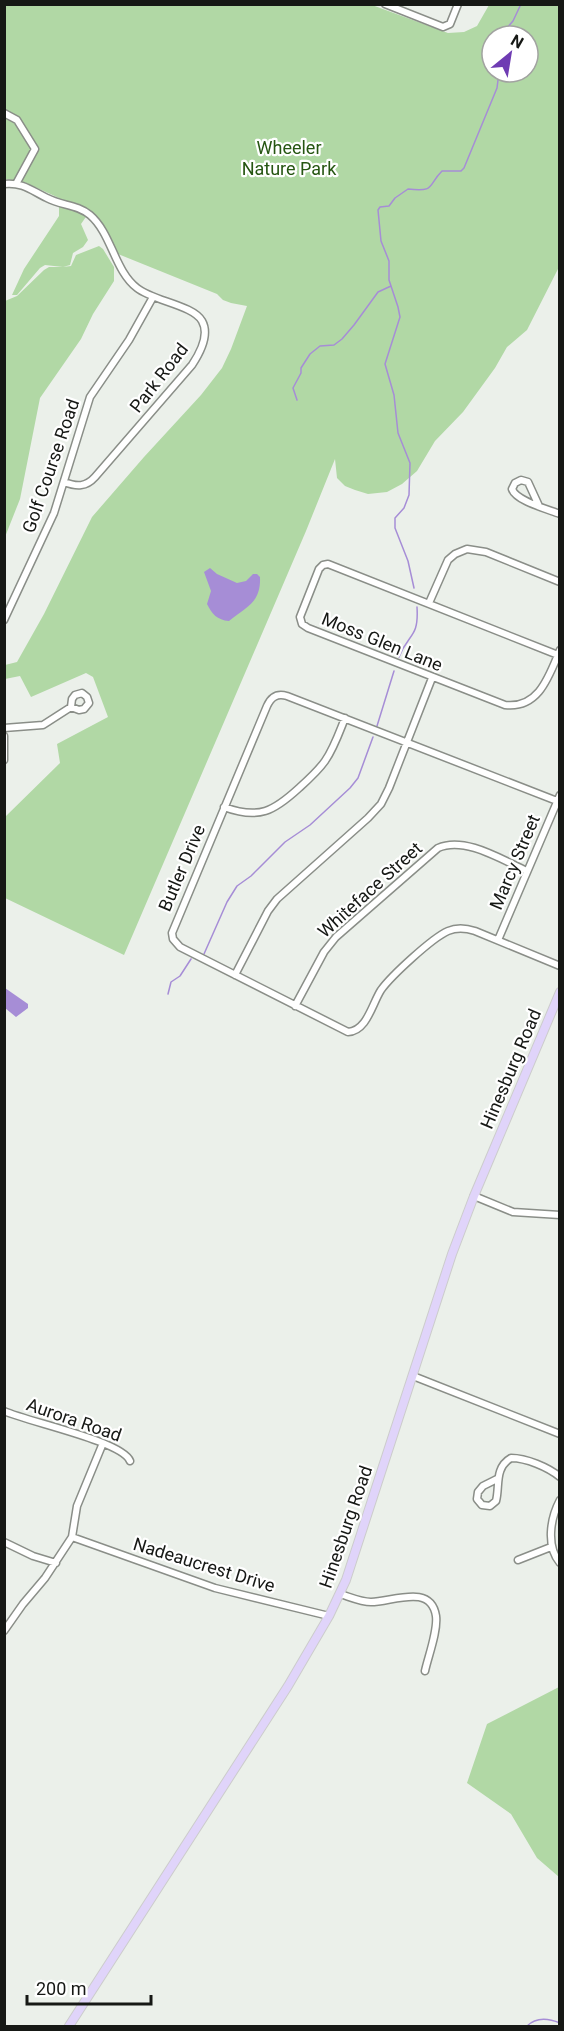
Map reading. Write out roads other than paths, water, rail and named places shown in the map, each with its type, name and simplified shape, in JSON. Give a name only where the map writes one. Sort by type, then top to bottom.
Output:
[{"type":"main road","name":"Hinesburg Road","points":[[69,2026],[288,1686],[340,1594],[367,1518],[452,1254],[560,992]]},
{"type":"street","points":[[385,4],[440,27],[448,26],[458,4]]},
{"type":"street","points":[[4,113],[17,120],[35,148],[16,184]]},
{"type":"street","name":"Park Road","points":[[4,184],[16,184],[30,188],[49,200],[74,206],[89,215],[102,230],[129,280],[139,290],[199,317],[205,329],[201,348],[184,375],[90,482],[81,486],[64,482]]},
{"type":"street","name":"Golf Course Road","points":[[4,620],[49,525],[90,397],[129,340],[153,297]]},
{"type":"street","points":[[540,506],[528,482],[520,480],[515,483],[512,489],[516,496],[540,506],[560,514]]},
{"type":"street","points":[[429,603],[448,561],[455,554],[467,549],[486,552],[560,582]]},
{"type":"street","name":"Moss Glen Lane","points":[[328,564],[429,603],[559,652],[538,694],[525,703],[515,706],[500,704],[308,628],[302,624],[300,617],[320,569],[323,565],[328,564]]},
{"type":"street","points":[[235,975],[268,911],[277,899],[381,804],[393,781],[432,678]]},
{"type":"street","name":"Butler Drive","points":[[558,798],[284,695],[273,698],[267,706],[224,807],[172,936],[174,942],[180,947],[344,1031],[356,1030],[363,1024],[386,984],[442,934],[453,929],[463,928],[498,940],[560,966]]},
{"type":"street","points":[[4,728],[43,725],[71,707]]},
{"type":"street","points":[[224,807],[242,813],[254,813],[265,812],[281,804],[320,767],[345,718]]},
{"type":"street","points":[[4,736],[4,760]]},
{"type":"street","name":"Marcy Street","points":[[498,940],[558,798]]},
{"type":"street","name":"Whiteface Street","points":[[295,1006],[324,952],[336,938],[438,848],[450,844],[466,845],[527,871]]},
{"type":"street","points":[[474,1196],[513,1212],[560,1215]]},
{"type":"street","points":[[413,1376],[560,1434]]},
{"type":"street","name":"Aurora Road","points":[[4,1411],[34,1423],[103,1443],[123,1452],[130,1461]]},
{"type":"street","points":[[4,1631],[56,1563],[72,1537],[77,1506],[103,1443]]},
{"type":"street","points":[[497,1479],[483,1486],[478,1492],[477,1499],[482,1505],[490,1506],[496,1501],[497,1479],[506,1461],[514,1458],[546,1468],[560,1477]]},
{"type":"street","points":[[560,1500],[555,1509],[551,1532],[551,1546],[560,1563]]},
{"type":"street","name":"Nadeaucrest Drive","points":[[72,1537],[215,1588],[329,1616]]},
{"type":"street","points":[[4,1542],[33,1556],[56,1563]]},
{"type":"street","points":[[518,1560],[551,1546]]},
{"type":"street","points":[[340,1594],[372,1602],[415,1596],[428,1602],[436,1616],[436,1624],[425,1671]]},
{"type":"waterway","points":[[510,24],[521,4]]},
{"type":"waterway","points":[[414,588],[408,561],[395,528],[395,518],[404,508],[409,495],[410,463],[398,433],[394,395],[385,364],[400,317],[389,280],[389,261],[381,241],[378,210],[380,207],[389,206],[395,198],[408,189],[427,189],[442,171],[461,171],[464,168],[498,84]]},
{"type":"waterway","points":[[297,400],[293,388],[310,354],[320,346],[334,345],[342,339],[378,292],[391,286]]},
{"type":"waterway","points":[[399,657],[415,631],[417,607]]},
{"type":"waterway","points":[[377,726],[394,671]]},
{"type":"waterway","points":[[204,954],[227,902],[237,886],[350,788],[358,778],[373,737]]},
{"type":"waterway","points":[[168,994],[171,982],[180,976],[191,959]]},
{"type":"waterway","points":[[527,2026],[542,2019],[560,2023]]},
{"type":"park label","name":"Wheeler Nature Park","points":[[289,158]]}]
